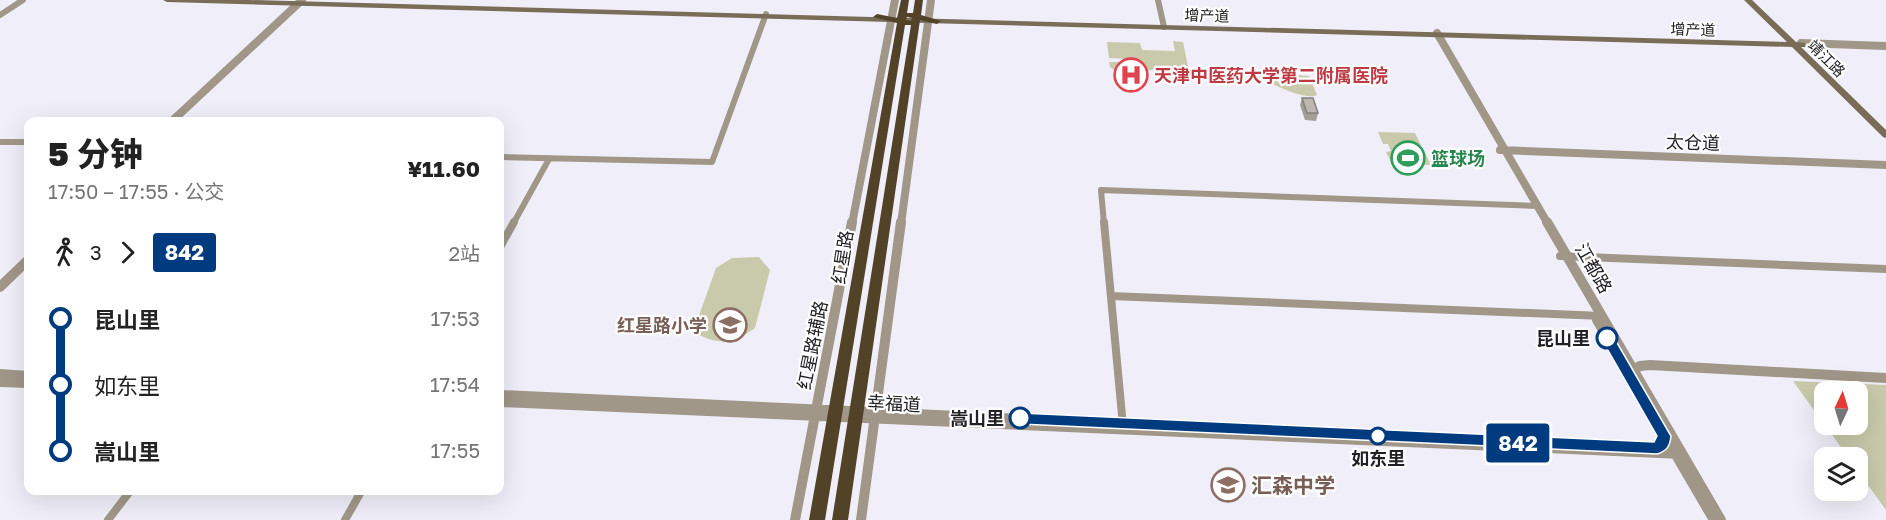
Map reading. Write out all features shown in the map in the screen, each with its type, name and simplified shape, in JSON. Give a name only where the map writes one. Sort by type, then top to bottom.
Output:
[{"type":"highway","name":"红星路","points":[[840,520],[913,20],[904,3]]},
{"type":"highway","points":[[904,3],[913,20]]},
{"type":"highway","name":"红星路","points":[[817,520],[836,412],[918,4]]},
{"type":"highway","points":[[877,18],[913,20]]},
{"type":"main road","points":[[167,0],[303,2]]},
{"type":"main road","points":[[241,0],[877,18]]},
{"type":"main road","name":"靖江路","points":[[1748,0],[1886,133]]},
{"type":"main road","name":"靖江路","points":[[1756,0],[1793,44]]},
{"type":"main road","name":"增产道","points":[[913,20],[1793,44]]},
{"type":"street","points":[[0,15],[23,0]]},
{"type":"street","name":"红星路辅路","points":[[861,520],[876,415],[913,20],[894,0]]},
{"type":"street","name":"红星路辅路","points":[[795,520],[816,411],[913,20],[931,0]]},
{"type":"street","points":[[1158,0],[1164,26]]},
{"type":"street","points":[[176,117],[303,2]]},
{"type":"street","points":[[182,117],[303,2]]},
{"type":"street","points":[[504,157],[712,162],[766,15]]},
{"type":"street","name":"江都路","points":[[1437,36],[1533,206],[1668,436],[1675,453],[1714,520]]},
{"type":"street","name":"增产道","points":[[1793,44],[1886,47]]},
{"type":"street","points":[[0,142],[24,142]]},
{"type":"street","name":"太仓道","points":[[1501,150],[1886,165]]},
{"type":"street","points":[[504,240],[549,159]]},
{"type":"street","points":[[1124,427],[1101,190],[1533,206]]},
{"type":"street","points":[[0,279],[24,257]]},
{"type":"street","points":[[1564,257],[1886,269]]},
{"type":"street","points":[[0,287],[24,264]]},
{"type":"street","points":[[1111,296],[1598,316]]},
{"type":"street","name":"江都路","points":[[1598,316],[1624,353],[1630,371]]},
{"type":"street","points":[[1624,353],[1650,365]]},
{"type":"street","points":[[1630,371],[1650,365],[1886,378]]},
{"type":"street","points":[[0,374],[24,376]]},
{"type":"street","points":[[0,382],[24,383]]},
{"type":"street","name":"幸福道","points":[[504,395],[1675,453]]},
{"type":"street","name":"幸福道","points":[[504,402],[816,411]]},
{"type":"street","name":"幸福道","points":[[1124,427],[1653,449],[1675,453]]},
{"type":"street","points":[[1653,449],[1663,444],[1668,436]]},
{"type":"street","name":"江都路","points":[[1675,453],[1721,520]]},
{"type":"street","points":[[108,520],[127,495]]},
{"type":"street","points":[[345,520],[359,495]]},
{"type":"green space","points":[[1173,41],[1183,42],[1188,66],[1155,69],[1131,75],[1117,72],[1110,67],[1109,62],[1132,62],[1131,59],[1109,58],[1107,42],[1140,43],[1142,50],[1175,51]]},
{"type":"green space","points":[[1260,73],[1309,76],[1317,95],[1304,96],[1287,90],[1256,75]]},
{"type":"green space","points":[[1378,132],[1415,133],[1421,145],[1413,145],[1416,152],[1425,153],[1431,165],[1392,164],[1386,152],[1391,151],[1388,144],[1383,144]]},
{"type":"green space","points":[[759,257],[770,270],[755,328],[741,337],[728,341],[715,341],[699,335],[696,324],[716,268],[732,258]]},
{"type":"green space","points":[[1793,381],[1814,382],[1814,410]]},
{"type":"green space","points":[[1868,384],[1886,385],[1886,510],[1868,485],[1868,447],[1841,447],[1832,435],[1868,435]]},
{"type":"building","points":[[1302,98],[1313,98],[1318,113],[1307,113]]},
{"type":"bus line","name":"842","points":[[1020,418],[1657,448],[1663,444],[1664,436],[1607,338]]},
{"type":"place","name":"天津中医药大学第二附属医院","points":[[1131,75]]},
{"type":"place","name":"篮球场","points":[[1408,158]]},
{"type":"place","name":"红星路小学","points":[[730,325]]},
{"type":"place","name":"昆山里","points":[[1607,338]]},
{"type":"place","name":"嵩山里","points":[[1020,418]]},
{"type":"place","name":"如东里","points":[[1378,436]]},
{"type":"place","name":"汇森中学","points":[[1228,485]]}]
